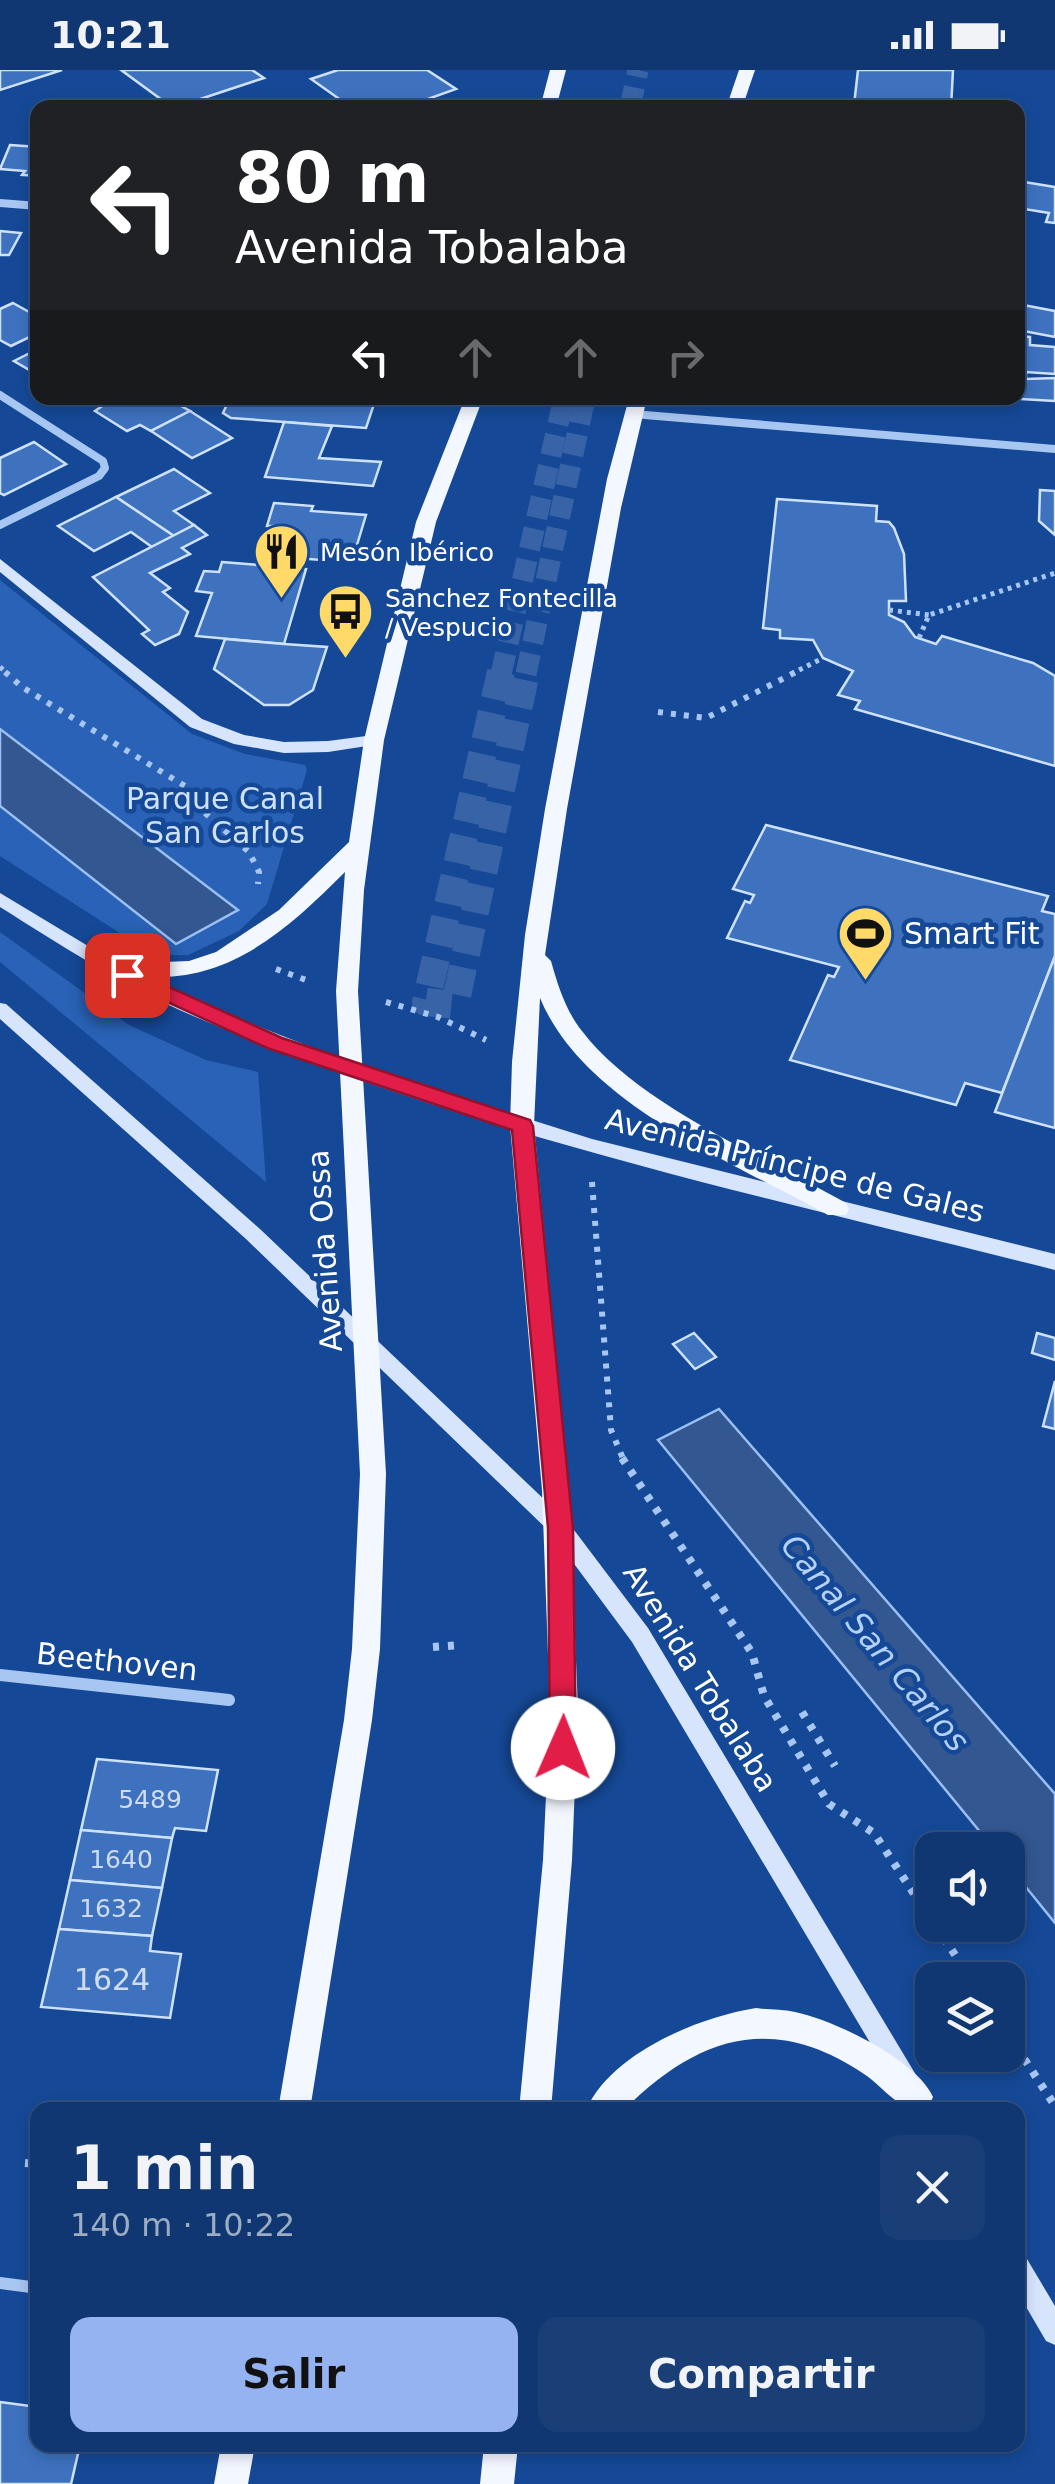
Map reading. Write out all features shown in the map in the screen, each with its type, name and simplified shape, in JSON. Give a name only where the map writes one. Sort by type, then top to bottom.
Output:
[{"type":"main road","points":[[550,100],[558,70]]},
{"type":"main road","points":[[737,100],[747,70]]},
{"type":"main road","name":"Avenida Ossa","points":[[295,2102],[364,1666],[372,1474],[370,1347],[347,991],[359,845],[374,740],[426,522],[471,405]]},
{"type":"main road","points":[[536,2102],[557,1865],[563,1748],[560,1528],[522,1126],[525,1060],[536,944],[566,758],[635,406]]},
{"type":"main road","points":[[0,564],[196,724],[251,745],[298,750],[374,740]]},
{"type":"main road","points":[[102,962],[149,969],[201,966],[254,939],[359,845]]},
{"type":"main road","points":[[0,899],[102,962],[194,1010],[350,1070],[522,1126]]},
{"type":"main road","points":[[536,944],[548,992],[578,1043],[620,1082],[837,1209]]},
{"type":"main road","name":"Avenida Tobalaba","points":[[0,1009],[254,1234],[560,1528],[640,1635],[919,2102]]},
{"type":"main road","name":"Avenida Príncipe de Gales","points":[[522,1126],[1055,1262]]},
{"type":"main road","points":[[611,2102],[653,2064],[701,2034],[750,2021],[810,2029],[850,2046],[883,2066],[919,2102]]},
{"type":"main road","points":[[1025,2280],[1055,2332]]},
{"type":"main road","points":[[231,2484],[237,2452]]},
{"type":"main road","points":[[497,2484],[501,2452]]},
{"type":"street","points":[[0,204],[30,206]]},
{"type":"street","points":[[0,396],[103,461],[105,468],[99,476],[0,525]]},
{"type":"street","points":[[635,406],[1055,449]]},
{"type":"street","name":"Beethoven","points":[[0,1675],[229,1700]]},
{"type":"street","points":[[0,2283],[30,2287]]},
{"type":"path","points":[[889,610],[929,614],[1055,573]]},
{"type":"path","points":[[920,638],[929,614]]},
{"type":"path","points":[[658,712],[706,718],[823,658]]},
{"type":"path","points":[[0,668],[22,687],[169,772],[202,810],[243,844],[260,868],[260,880],[245,918],[266,960],[277,970],[438,1017],[525,1060]]},
{"type":"path","points":[[591,1146],[593,1220],[616,1450],[752,1653],[764,1696],[829,1804],[874,1833],[915,1894]]},
{"type":"path","points":[[433,1647],[462,1645]]},
{"type":"path","points":[[802,1712],[835,1766]]},
{"type":"path","points":[[1025,2060],[1055,2106]]},
{"type":"path","points":[[25,2162],[30,2163]]},
{"type":"green space","name":"Parque Canal San Carlos","points":[[0,580],[192,734],[245,754],[305,765],[307,770],[267,904],[239,931],[188,955],[170,955],[129,939],[0,856],[0,807],[175,945],[238,911],[0,729]]},
{"type":"green space","points":[[0,932],[129,1025],[206,1060],[258,1072],[266,1182],[0,962]]},
{"type":"water","points":[[0,729],[238,910],[176,944],[0,806]]},
{"type":"water","name":"Canal San Carlos","points":[[719,1409],[1055,1794],[1055,1923],[1025,1886],[1025,1832],[980,1832],[658,1440]]},
{"type":"building","points":[[0,70],[62,70],[0,90]]},
{"type":"building","points":[[121,70],[252,70],[264,78],[197,100],[162,100]]},
{"type":"building","points":[[338,70],[427,70],[456,89],[425,100],[341,100],[311,79]]},
{"type":"building","points":[[858,70],[953,70],[951,100],[855,100]]},
{"type":"building","points":[[10,145],[30,146],[30,176],[22,175],[25,171],[0,169]]},
{"type":"building","points":[[1025,182],[1055,187],[1055,223],[1046,222],[1049,213],[1025,209]]},
{"type":"building","points":[[0,231],[21,233],[9,255],[0,255]]},
{"type":"building","points":[[13,303],[30,313],[30,337],[11,346],[0,340],[0,309]]},
{"type":"building","points":[[1025,305],[1055,311],[1055,337],[1025,331]]},
{"type":"building","points":[[1025,337],[1030,337],[1030,345],[1055,347],[1055,374],[1026,372],[1026,379],[1055,378],[1055,401],[1025,399]]},
{"type":"building","points":[[30,353],[30,370],[14,361]]},
{"type":"building","points":[[104,405],[179,405],[190,411],[151,431],[140,425],[127,431],[95,411]]},
{"type":"building","points":[[227,405],[374,405],[366,428],[231,418],[223,413]]},
{"type":"building","points":[[190,411],[232,438],[192,458],[151,431]]},
{"type":"building","points":[[284,422],[332,426],[319,458],[381,462],[373,486],[265,477]]},
{"type":"building","points":[[34,442],[66,464],[4,495],[0,493],[0,458]]},
{"type":"building","points":[[174,469],[210,493],[174,511],[194,525],[174,536],[116,497]]},
{"type":"building","points":[[1040,490],[1055,491],[1055,535],[1039,521]]},
{"type":"building","points":[[116,497],[174,536],[152,547],[131,532],[94,551],[58,526]]},
{"type":"building","points":[[777,499],[877,506],[876,521],[889,522],[904,554],[906,601],[889,601],[889,615],[904,622],[915,637],[936,644],[942,636],[1033,663],[1055,676],[1055,766],[855,709],[860,701],[838,695],[853,671],[823,658],[813,640],[780,638],[780,630],[763,628]]},
{"type":"building","points":[[274,503],[313,506],[311,511],[366,515],[354,555],[323,552],[321,560],[283,557],[280,567],[256,565],[264,537],[274,538],[277,526],[267,526]]},
{"type":"building","points":[[194,525],[207,535],[182,548],[190,554],[150,573],[170,588],[163,592],[188,612],[179,634],[155,645],[142,634],[149,630],[93,577]]},
{"type":"building","points":[[222,562],[306,569],[284,644],[196,636],[212,593],[196,591],[204,571],[219,572]]},
{"type":"building","points":[[225,639],[327,647],[313,690],[289,705],[264,705],[214,669]]},
{"type":"building","points":[[766,825],[1048,896],[1042,911],[1055,914],[1055,956],[1002,1093],[965,1083],[956,1105],[790,1060],[828,975],[834,977],[839,967],[727,938],[745,901],[750,903],[754,895],[733,889]]},
{"type":"building","points":[[1055,956],[1055,1128],[995,1112]]},
{"type":"building","points":[[694,1333],[716,1357],[695,1369],[673,1344]]},
{"type":"building","points":[[1037,1333],[1055,1338],[1055,1360],[1032,1353]]},
{"type":"building","points":[[1055,1381],[1055,1429],[1043,1426]]},
{"type":"building","points":[[97,1759],[218,1770],[206,1831],[175,1828],[172,1838],[81,1830]]},
{"type":"building","points":[[81,1830],[172,1838],[162,1888],[70,1880]]},
{"type":"building","points":[[70,1880],[162,1888],[152,1936],[59,1929]]},
{"type":"building","points":[[59,1929],[152,1936],[150,1951],[181,1954],[170,2018],[41,2007]]},
{"type":"building","points":[[0,2402],[30,2406],[30,2452],[78,2452],[71,2484],[0,2484]]},
{"type":"tunnel","points":[[632,100],[638,70]]},
{"type":"tunnel","points":[[501,674],[562,405]]},
{"type":"tunnel","points":[[526,674],[584,405]]},
{"type":"tunnel","points":[[501,672],[426,1002],[455,1005],[526,672]]},
{"type":"place","name":"Mesón Ibérico","points":[[281,601]]},
{"type":"place","name":"Sanchez Fontecilla / Vespucio","points":[[346,661]]},
{"type":"place","name":"Smart Fit","points":[[865,983]]},
{"type":"route","points":[[127,975],[194,1010],[274,1043],[522,1126],[560,1528],[563,1748]]}]
